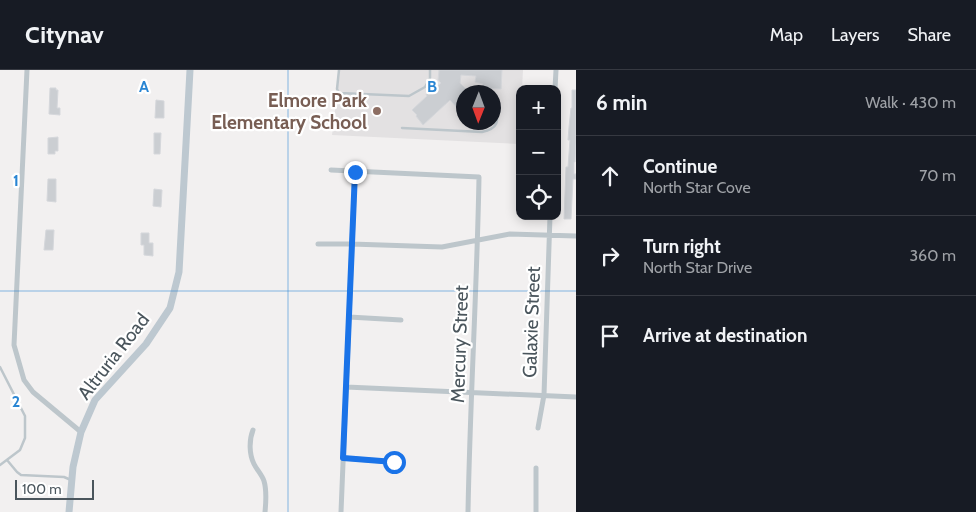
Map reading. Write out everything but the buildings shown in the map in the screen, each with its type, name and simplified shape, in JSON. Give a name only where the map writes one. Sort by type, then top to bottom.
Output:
[{"type":"street","points":[[27,70],[14,344],[24,380],[28,386],[81,432]]},
{"type":"street","name":"Altruria Road","points":[[69,512],[73,466],[81,432],[95,400],[146,344],[170,308],[178,272],[190,70]]},
{"type":"street","points":[[555,85],[556,70]]},
{"type":"street","points":[[331,170],[355,172],[341,512]]},
{"type":"street","name":"Mercury Street","points":[[355,172],[479,177],[468,512]]},
{"type":"street","name":"Galaxie Street","points":[[538,428],[544,395],[550,220]]},
{"type":"street","points":[[318,244],[442,248],[510,234],[576,236]]},
{"type":"street","points":[[349,317],[401,320]]},
{"type":"street","points":[[346,387],[576,397]]},
{"type":"street","points":[[253,430],[250,435],[250,444],[254,464],[264,480],[265,512]]},
{"type":"street","points":[[343,458],[394,462]]},
{"type":"street","points":[[536,468],[536,512]]},
{"type":"lane","points":[[339,70],[337,89],[339,93],[409,96],[425,87],[430,78],[430,70]]},
{"type":"lane","points":[[402,128],[482,132],[490,130]]},
{"type":"lane","points":[[0,367],[25,416],[24,438],[20,450],[0,465]]},
{"type":"lane","points":[[7,460],[22,475],[64,477],[72,481]]},
{"type":"shaded area","points":[[340,70],[523,70],[522,85],[516,85],[516,144],[332,135]]},
{"type":"place","name":"Elmore Park Elementary School","points":[[377,111]]},
{"type":"route","points":[[355,172],[343,458],[394,462]]}]
